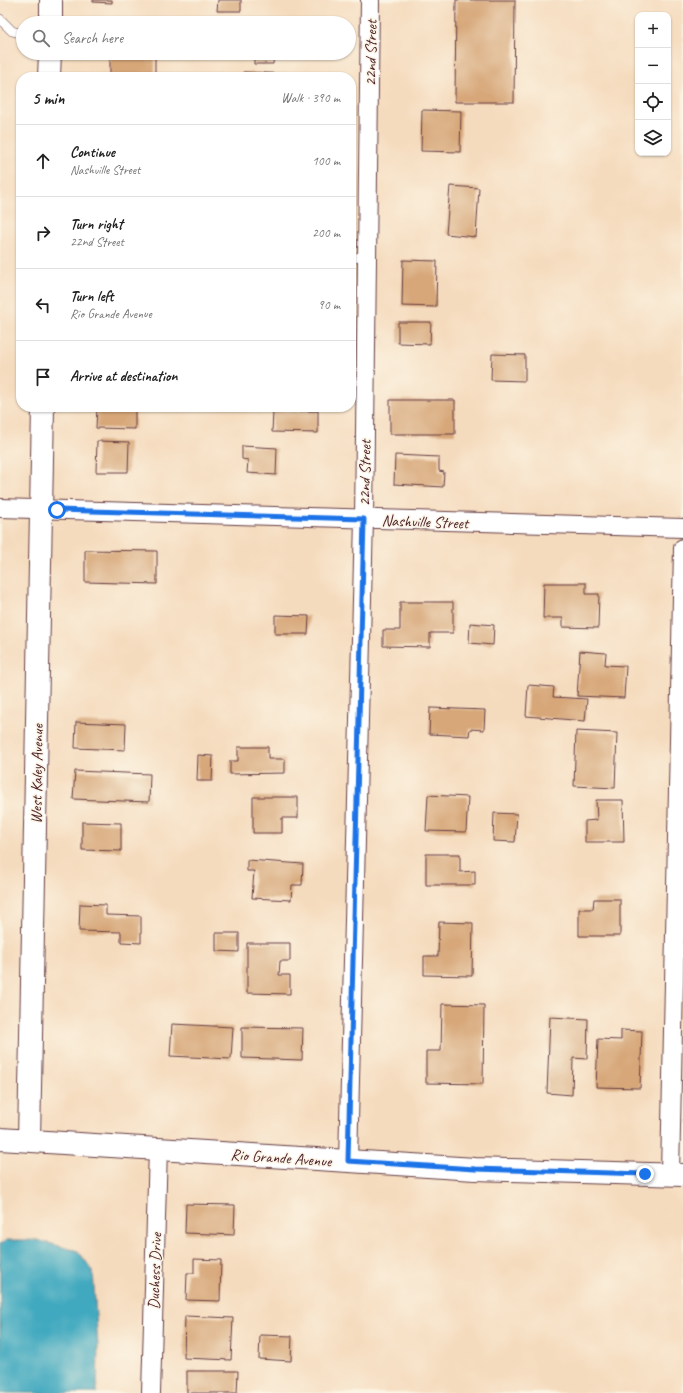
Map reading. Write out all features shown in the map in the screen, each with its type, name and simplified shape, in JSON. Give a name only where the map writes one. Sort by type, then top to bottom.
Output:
[{"type":"street","points":[[50,16],[51,0]]},
{"type":"street","name":"22nd Street","points":[[348,1161],[364,519],[359,257],[370,0]]},
{"type":"street","points":[[50,60],[50,72]]},
{"type":"street","name":"West Kaley Avenue","points":[[29,1140],[43,412]]},
{"type":"street","name":"Nashville Street","points":[[0,508],[683,528]]},
{"type":"street","points":[[676,1175],[683,548]]},
{"type":"street","name":"Rio Grande Avenue","points":[[0,1139],[475,1169],[676,1175]]},
{"type":"street","name":"Duchess Drive","points":[[151,1393],[158,1148]]},
{"type":"lane","points":[[0,19],[12,31],[16,32]]},
{"type":"water","points":[[6,1240],[37,1240],[78,1251],[93,1271],[98,1346],[97,1393],[0,1393],[0,1245]]},
{"type":"building","points":[[93,0],[112,0],[112,3],[93,2]]},
{"type":"building","points":[[218,0],[241,0],[241,11],[217,11]]},
{"type":"building","points":[[456,0],[515,0],[514,102],[455,102]]},
{"type":"building","points":[[110,60],[155,60],[155,72],[110,72]]},
{"type":"building","points":[[254,60],[273,60],[273,64],[254,64]]},
{"type":"building","points":[[422,110],[461,111],[460,152],[421,151]]},
{"type":"building","points":[[450,186],[479,188],[476,237],[446,234]]},
{"type":"building","points":[[403,260],[437,261],[436,307],[402,306]]},
{"type":"building","points":[[398,322],[431,322],[430,344],[398,343]]},
{"type":"building","points":[[492,354],[525,355],[525,381],[491,380]]},
{"type":"building","points":[[390,400],[455,400],[455,434],[390,434]]},
{"type":"building","points":[[97,412],[135,412],[135,429],[96,428]]},
{"type":"building","points":[[273,412],[318,412],[318,433],[272,432]]},
{"type":"building","points":[[97,441],[129,442],[128,472],[96,472]]},
{"type":"building","points":[[242,446],[277,448],[276,475],[247,473],[248,460],[242,459]]},
{"type":"building","points":[[395,455],[439,457],[439,471],[444,472],[443,487],[394,484]]},
{"type":"building","points":[[85,550],[157,551],[157,584],[85,582]]},
{"type":"building","points":[[544,583],[586,583],[586,594],[599,594],[598,628],[563,627],[563,618],[543,618]]},
{"type":"building","points":[[400,602],[453,602],[453,633],[430,633],[430,647],[383,646],[383,630],[400,630]]},
{"type":"building","points":[[275,615],[309,616],[308,634],[275,634]]},
{"type":"building","points":[[470,623],[494,625],[493,645],[469,643]]},
{"type":"building","points":[[580,651],[606,653],[605,665],[626,666],[624,698],[577,696]]},
{"type":"building","points":[[528,685],[554,687],[553,697],[587,699],[585,721],[526,716]]},
{"type":"building","points":[[430,708],[485,710],[484,730],[470,729],[469,736],[429,734]]},
{"type":"building","points":[[76,722],[126,724],[125,750],[75,748]]},
{"type":"building","points":[[576,731],[617,733],[615,788],[574,786]]},
{"type":"building","points":[[238,747],[268,747],[268,759],[285,759],[285,773],[230,774],[230,761],[238,761]]},
{"type":"building","points":[[198,755],[213,756],[212,781],[197,781]]},
{"type":"building","points":[[75,771],[150,774],[149,802],[73,799]]},
{"type":"building","points":[[428,795],[468,797],[466,832],[426,831]]},
{"type":"building","points":[[253,797],[298,797],[298,818],[282,818],[282,833],[253,833]]},
{"type":"building","points":[[596,800],[623,800],[624,842],[585,842],[585,821],[597,820]]},
{"type":"building","points":[[494,813],[517,814],[515,842],[493,841]]},
{"type":"building","points":[[82,822],[121,823],[121,851],[82,850]]},
{"type":"building","points":[[426,854],[460,854],[460,872],[475,871],[475,885],[426,885]]},
{"type":"building","points":[[247,860],[303,864],[302,885],[292,885],[291,900],[252,898],[254,871],[247,871]]},
{"type":"building","points":[[594,899],[620,899],[620,936],[579,936],[579,909],[593,909]]},
{"type":"building","points":[[80,904],[106,905],[106,915],[141,916],[141,943],[121,942],[121,932],[79,931]]},
{"type":"building","points":[[439,922],[473,923],[472,976],[424,975],[424,956],[438,956]]},
{"type":"building","points":[[216,933],[239,933],[239,952],[216,951]]},
{"type":"building","points":[[247,943],[290,943],[290,961],[280,961],[279,975],[290,975],[290,994],[247,993]]},
{"type":"building","points":[[442,1004],[484,1005],[483,1084],[426,1083],[426,1051],[441,1051]]},
{"type":"building","points":[[550,1017],[588,1019],[587,1059],[573,1058],[572,1095],[547,1093]]},
{"type":"building","points":[[172,1024],[233,1027],[231,1059],[170,1056]]},
{"type":"building","points":[[242,1027],[303,1028],[302,1060],[242,1058]]},
{"type":"building","points":[[621,1030],[642,1031],[640,1088],[596,1087],[598,1039],[621,1040]]},
{"type":"building","points":[[186,1204],[235,1205],[234,1235],[185,1233]]},
{"type":"building","points":[[194,1259],[221,1260],[220,1301],[186,1300],[187,1273],[194,1273]]},
{"type":"building","points":[[185,1316],[233,1318],[231,1360],[184,1358]]},
{"type":"building","points":[[260,1335],[292,1336],[291,1361],[259,1359]]},
{"type":"building","points":[[187,1371],[238,1371],[237,1393],[187,1393]]},
{"type":"route","points":[[57,510],[364,519],[348,1161],[475,1169],[645,1174]]}]
